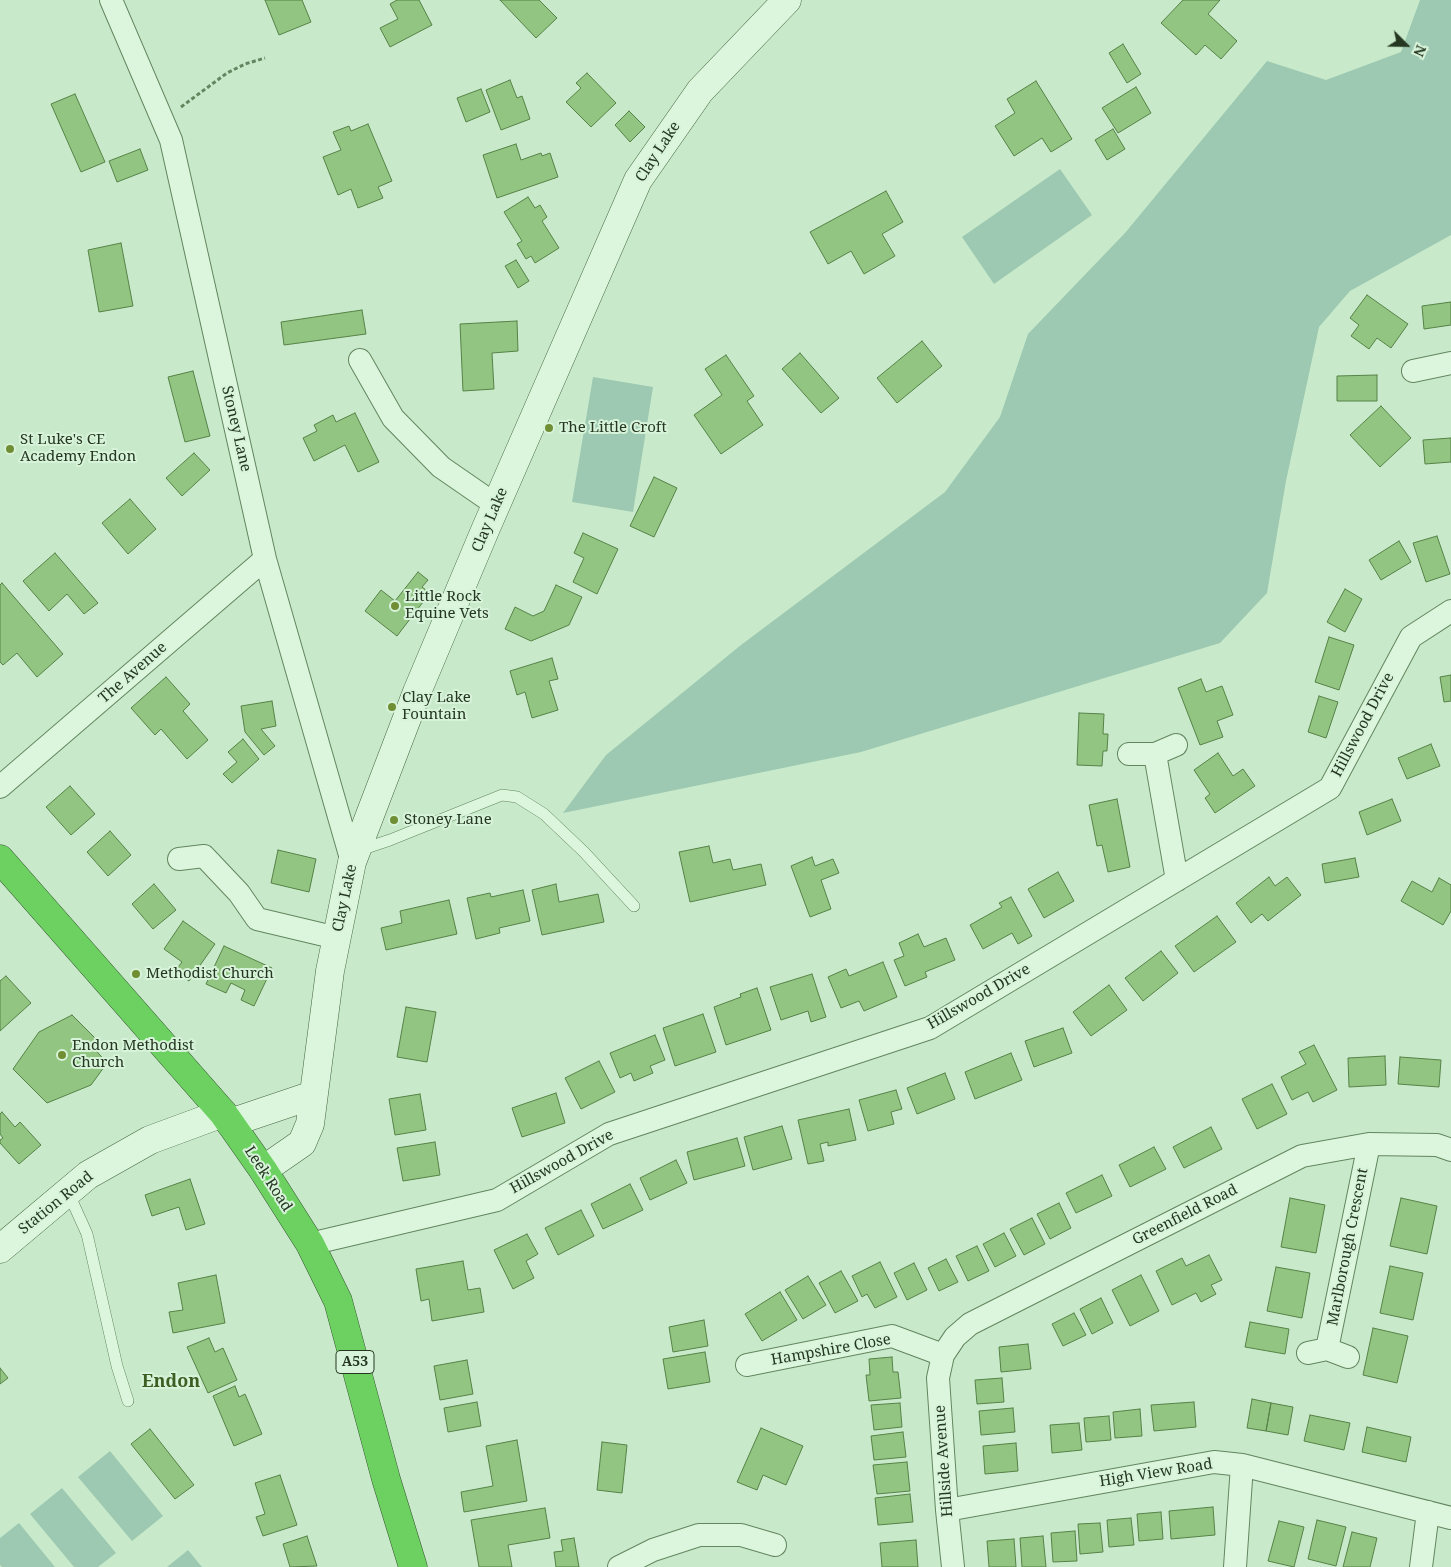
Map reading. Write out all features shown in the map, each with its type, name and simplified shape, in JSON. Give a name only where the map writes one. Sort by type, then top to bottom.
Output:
[{"type":"highway","name":"Leek Road","points":[[0,859],[227,1118],[310,1244],[338,1301],[386,1479],[413,1567]]},
{"type":"main road","name":"Clay Lake","points":[[263,1170],[302,1143],[310,1124],[330,971],[354,857],[417,692],[496,505],[638,180],[700,91],[787,0]]},
{"type":"main road","points":[[227,1118],[313,1095]]},
{"type":"main road","name":"Station Road","points":[[0,1249],[88,1175],[150,1140],[227,1118]]},
{"type":"street","name":"Stoney Lane","points":[[111,0],[171,140],[265,559],[354,857]]},
{"type":"street","points":[[360,360],[392,418],[441,467],[496,505]]},
{"type":"street","points":[[1413,371],[1451,362]]},
{"type":"street","name":"The Avenue","points":[[0,787],[265,559]]},
{"type":"street","name":"Hillswood Drive","points":[[310,1244],[497,1200],[609,1134],[930,1028],[1330,788],[1411,637],[1451,611]]},
{"type":"street","points":[[1129,754],[1155,754],[1176,745]]},
{"type":"street","points":[[1155,754],[1177,880]]},
{"type":"street","points":[[179,859],[204,856],[239,893],[257,919],[337,938]]},
{"type":"street","name":"Greenfield Road","points":[[942,1355],[955,1338],[970,1324],[1302,1156],[1369,1144],[1437,1145],[1451,1150]]},
{"type":"street","name":"Marlborough Crescent","points":[[1328,1353],[1369,1144]]},
{"type":"street","name":"Hampshire Close","points":[[747,1365],[892,1336],[942,1355]]},
{"type":"street","name":"Hillside Avenue","points":[[942,1355],[938,1378],[953,1567]]},
{"type":"street","name":"High View Road","points":[[947,1510],[1214,1462],[1242,1465],[1451,1518]]},
{"type":"street","points":[[1235,1567],[1242,1465]]},
{"type":"street","points":[[1421,1567],[1428,1512]]},
{"type":"street","points":[[622,1566],[653,1550],[699,1535],[741,1535],[775,1545]]},
{"type":"lane","points":[[354,857],[390,840],[502,795],[517,797],[544,814],[584,852],[634,906]]},
{"type":"lane","points":[[68,1192],[87,1234],[128,1401]]},
{"type":"path","points":[[162,121],[227,73],[245,64],[265,58]]},
{"type":"green space","points":[[1420,0],[1451,0],[1451,235],[1350,291],[1319,327],[1286,481],[1267,593],[1220,643],[861,752],[563,813],[606,755],[741,645],[945,492],[1000,417],[1028,334],[1125,233],[1267,61],[1326,80],[1401,52]]},
{"type":"green space","points":[[1060,169],[1092,215],[994,284],[962,237]]},
{"type":"green space","points":[[593,377],[653,387],[633,512],[572,502]]},
{"type":"green space","points":[[110,1451],[163,1516],[132,1541],[78,1477]]},
{"type":"green space","points":[[62,1488],[116,1553],[98,1567],[74,1567],[30,1514]]},
{"type":"green space","points":[[19,1523],[55,1567],[2,1567],[0,1565],[0,1538]]},
{"type":"green space","points":[[188,1550],[202,1567],[167,1567]]},
{"type":"building","points":[[265,0],[302,0],[311,22],[279,35]]},
{"type":"building","points":[[397,0],[419,0],[432,25],[390,47],[380,28],[398,19],[390,4]]},
{"type":"building","points":[[500,0],[539,0],[557,18],[536,38]]},
{"type":"building","points":[[1183,0],[1220,0],[1208,14],[1237,41],[1221,59],[1205,45],[1196,55],[1161,23]]},
{"type":"building","points":[[1123,44],[1141,74],[1127,83],[1109,53]]},
{"type":"building","points":[[587,73],[616,103],[591,127],[566,102],[581,88],[576,83]]},
{"type":"building","points":[[510,80],[517,98],[522,96],[530,119],[501,130],[486,90]]},
{"type":"building","points":[[1036,81],[1072,139],[1051,152],[1042,138],[1014,156],[995,126],[1015,113],[1007,99]]},
{"type":"building","points":[[1136,87],[1151,113],[1118,133],[1102,108]]},
{"type":"building","points":[[481,89],[490,112],[466,122],[457,98]]},
{"type":"building","points":[[75,94],[105,162],[81,172],[51,104]]},
{"type":"building","points":[[629,111],[645,127],[630,142],[615,125]]},
{"type":"building","points":[[368,124],[392,181],[378,187],[383,198],[358,208],[351,189],[338,195],[323,157],[341,150],[333,132],[349,126],[351,131]]},
{"type":"building","points":[[1113,129],[1125,149],[1107,160],[1095,140]]},
{"type":"building","points":[[516,144],[521,160],[541,153],[542,156],[550,153],[558,177],[497,198],[483,155]]},
{"type":"building","points":[[140,149],[148,170],[117,182],[109,161]]},
{"type":"building","points":[[886,191],[903,222],[882,234],[895,256],[864,274],[851,251],[828,264],[810,232]]},
{"type":"building","points":[[528,197],[535,208],[540,205],[547,217],[542,221],[559,248],[535,263],[531,256],[526,259],[517,244],[522,241],[504,212]]},
{"type":"building","points":[[121,243],[133,306],[99,312],[88,250]]},
{"type":"building","points":[[516,260],[529,281],[518,288],[505,266]]},
{"type":"building","points":[[1367,295],[1408,324],[1391,348],[1377,338],[1369,349],[1351,336],[1359,325],[1350,318]]},
{"type":"building","points":[[1451,302],[1451,325],[1424,329],[1422,306]]},
{"type":"building","points":[[362,310],[366,334],[284,345],[281,322]]},
{"type":"building","points":[[517,321],[518,351],[492,353],[494,389],[463,391],[460,324]]},
{"type":"building","points":[[922,341],[942,366],[897,403],[877,378]]},
{"type":"building","points":[[800,353],[839,398],[821,413],[782,369]]},
{"type":"building","points":[[726,355],[754,396],[747,401],[763,425],[721,454],[694,415],[722,395],[705,369]]},
{"type":"building","points":[[193,371],[210,436],[185,442],[168,377]]},
{"type":"building","points":[[1377,375],[1377,401],[1337,401],[1337,376]]},
{"type":"building","points":[[1381,406],[1411,438],[1380,467],[1350,435]]},
{"type":"building","points":[[355,413],[379,462],[358,472],[345,445],[314,461],[303,438],[317,431],[314,425],[333,415],[336,422]]},
{"type":"building","points":[[1451,438],[1451,462],[1425,464],[1423,440]]},
{"type":"building","points":[[194,453],[210,470],[182,496],[166,478]]},
{"type":"building","points":[[654,477],[677,488],[654,537],[630,526]]},
{"type":"building","points":[[130,499],[156,529],[128,554],[102,523]]},
{"type":"building","points":[[583,533],[618,549],[597,594],[573,582],[584,558],[574,553]]},
{"type":"building","points":[[1437,536],[1450,574],[1426,582],[1413,543]]},
{"type":"building","points":[[1399,541],[1411,562],[1381,580],[1369,560]]},
{"type":"building","points":[[55,553],[98,603],[84,614],[67,594],[49,611],[23,581]]},
{"type":"building","name":"Little Rock Equine Vets","points":[[418,572],[428,580],[422,587],[430,593],[397,636],[365,611],[381,590],[395,601]]},
{"type":"building","points":[[2,583],[63,654],[37,677],[17,653],[3,665],[0,662],[0,585]]},
{"type":"building","points":[[556,585],[582,597],[569,625],[531,641],[505,629],[515,607],[533,616],[544,611]]},
{"type":"building","points":[[1345,589],[1362,599],[1345,632],[1327,622]]},
{"type":"building","points":[[1329,637],[1354,645],[1339,690],[1315,682]]},
{"type":"building","points":[[552,658],[558,679],[549,681],[558,710],[532,718],[525,692],[517,695],[510,671]]},
{"type":"building","points":[[1451,675],[1451,701],[1444,702],[1440,677]]},
{"type":"building","points":[[166,677],[190,704],[183,711],[208,740],[187,759],[161,729],[155,735],[131,708]]},
{"type":"building","points":[[1201,679],[1206,692],[1222,686],[1233,715],[1217,721],[1223,737],[1200,745],[1178,688]]},
{"type":"building","points":[[1319,696],[1338,702],[1326,738],[1308,732]]},
{"type":"building","points":[[272,701],[276,726],[261,729],[275,746],[264,755],[245,732],[241,706]]},
{"type":"building","points":[[1079,713],[1104,714],[1103,734],[1108,734],[1107,751],[1103,751],[1102,766],[1077,765]]},
{"type":"building","points":[[243,739],[259,759],[232,783],[223,774],[237,762],[228,752]]},
{"type":"building","points":[[1431,744],[1440,766],[1407,779],[1398,758]]},
{"type":"building","points":[[1218,753],[1233,776],[1243,769],[1255,786],[1215,813],[1205,798],[1210,794],[1194,770]]},
{"type":"building","points":[[70,786],[95,814],[71,835],[46,807]]},
{"type":"building","points":[[1117,799],[1130,867],[1108,872],[1102,845],[1097,846],[1089,805]]},
{"type":"building","points":[[1392,799],[1401,821],[1367,835],[1359,812]]},
{"type":"building","points":[[110,831],[131,855],[108,876],[87,852]]},
{"type":"building","points":[[709,846],[713,863],[730,859],[733,870],[761,864],[766,885],[690,902],[679,852]]},
{"type":"building","points":[[278,850],[316,859],[309,892],[271,883]]},
{"type":"building","points":[[812,857],[815,866],[833,859],[839,873],[821,880],[831,909],[810,917],[791,866]]},
{"type":"building","points":[[1355,858],[1359,877],[1325,883],[1322,864]]},
{"type":"building","points":[[1058,872],[1074,901],[1044,918],[1028,889]]},
{"type":"building","points":[[1269,877],[1275,886],[1287,877],[1301,895],[1268,921],[1262,914],[1251,923],[1236,903]]},
{"type":"building","points":[[1439,878],[1451,885],[1451,911],[1443,925],[1401,901],[1412,881],[1432,892]]},
{"type":"building","points":[[154,884],[176,910],[153,929],[132,904]]},
{"type":"building","points":[[556,884],[559,902],[598,894],[604,922],[542,935],[532,890]]},
{"type":"building","points":[[523,890],[530,921],[499,928],[500,933],[476,939],[467,898],[490,893],[491,897]]},
{"type":"building","points":[[1011,897],[1032,936],[1018,944],[1012,933],[983,949],[970,925],[1002,907],[999,903]]},
{"type":"building","points":[[449,900],[457,934],[386,950],[381,928],[402,923],[400,911]]},
{"type":"building","points":[[1217,916],[1236,942],[1194,972],[1175,946]]},
{"type":"building","points":[[183,921],[215,944],[189,981],[175,971],[182,962],[164,949]]},
{"type":"building","points":[[918,934],[924,947],[946,938],[955,960],[925,972],[927,977],[905,986],[894,960],[904,956],[899,943]]},
{"type":"building","points":[[224,946],[272,968],[254,1006],[241,1000],[245,990],[231,983],[226,993],[206,984]]},
{"type":"building","points":[[1161,951],[1178,973],[1143,1001],[1125,978]]},
{"type":"building","points":[[883,962],[897,997],[864,1011],[859,1001],[841,1008],[828,977],[846,969],[849,976]]},
{"type":"building","points":[[812,974],[826,1017],[811,1022],[808,1011],[781,1020],[770,987]]},
{"type":"building","points":[[6,976],[31,1003],[0,1031],[0,981]]},
{"type":"building","points":[[1109,985],[1127,1010],[1091,1036],[1073,1012]]},
{"type":"building","points":[[757,988],[771,1030],[726,1045],[714,1007],[741,997],[740,994]]},
{"type":"building","points":[[406,1007],[436,1012],[427,1062],[397,1057]]},
{"type":"building","points":[[703,1014],[716,1052],[675,1066],[663,1028]]},
{"type":"building","name":"Endon Methodist Church","points":[[72,1015],[97,1040],[92,1046],[107,1063],[91,1085],[47,1103],[13,1069],[39,1032]]},
{"type":"building","points":[[1063,1028],[1072,1053],[1034,1067],[1025,1041]]},
{"type":"building","points":[[655,1035],[665,1060],[650,1066],[653,1073],[634,1081],[631,1073],[620,1078],[610,1053]]},
{"type":"building","points":[[1314,1045],[1337,1090],[1313,1102],[1308,1092],[1292,1100],[1281,1077],[1306,1064],[1299,1052]]},
{"type":"building","points":[[1011,1053],[1022,1080],[975,1099],[965,1072]]},
{"type":"building","points":[[1385,1056],[1386,1085],[1349,1087],[1348,1058]]},
{"type":"building","points":[[1400,1057],[1441,1060],[1439,1087],[1398,1084]]},
{"type":"building","points":[[599,1061],[615,1092],[581,1109],[565,1078]]},
{"type":"building","points":[[945,1073],[955,1099],[917,1114],[907,1088]]},
{"type":"building","points":[[1272,1084],[1287,1114],[1257,1129],[1242,1099]]},
{"type":"building","points":[[896,1090],[902,1109],[891,1112],[894,1124],[868,1131],[859,1100]]},
{"type":"building","points":[[556,1093],[565,1123],[522,1137],[512,1108]]},
{"type":"building","points":[[420,1094],[426,1130],[395,1135],[389,1099]]},
{"type":"building","points":[[849,1109],[856,1140],[828,1146],[828,1142],[820,1144],[824,1161],[808,1164],[798,1120]]},
{"type":"building","points":[[2,1112],[15,1127],[20,1122],[41,1145],[19,1164],[0,1143],[0,1140],[3,1138],[0,1134],[0,1114]]},
{"type":"building","points":[[782,1126],[792,1159],[753,1170],[744,1137]]},
{"type":"building","points":[[1211,1127],[1222,1149],[1184,1168],[1173,1147]]},
{"type":"building","points":[[737,1138],[745,1166],[694,1180],[687,1152]]},
{"type":"building","points":[[435,1142],[440,1175],[403,1181],[397,1148]]},
{"type":"building","points":[[1154,1147],[1166,1169],[1130,1187],[1119,1165]]},
{"type":"building","points":[[676,1160],[687,1183],[650,1200],[640,1178]]},
{"type":"building","points":[[1102,1175],[1112,1196],[1076,1213],[1066,1193]]},
{"type":"building","points":[[190,1179],[205,1224],[186,1230],[179,1207],[152,1216],[145,1195]]},
{"type":"building","points":[[630,1184],[643,1210],[603,1229],[591,1204]]},
{"type":"building","points":[[1290,1198],[1325,1205],[1316,1253],[1281,1247]]},
{"type":"building","points":[[1401,1198],[1437,1206],[1427,1254],[1390,1246]]},
{"type":"building","points":[[1059,1203],[1071,1228],[1050,1239],[1037,1214]]},
{"type":"building","points":[[581,1210],[594,1236],[558,1255],[545,1228]]},
{"type":"building","points":[[1032,1218],[1045,1244],[1024,1255],[1010,1229]]},
{"type":"building","points":[[1004,1233],[1016,1256],[995,1267],[983,1244]]},
{"type":"building","points":[[527,1234],[538,1254],[526,1261],[534,1278],[513,1289],[494,1250]]},
{"type":"building","points":[[977,1246],[989,1271],[968,1281],[956,1256]]},
{"type":"building","points":[[1209,1255],[1222,1280],[1211,1285],[1216,1294],[1201,1302],[1196,1293],[1172,1305],[1156,1271],[1182,1258],[1186,1266]]},
{"type":"building","points":[[946,1259],[958,1282],[939,1291],[928,1268]]},
{"type":"building","points":[[463,1261],[468,1290],[480,1288],[484,1312],[432,1321],[429,1299],[421,1301],[416,1269]]},
{"type":"building","points":[[880,1262],[897,1297],[875,1308],[867,1294],[862,1297],[852,1276]]},
{"type":"building","points":[[914,1263],[927,1290],[907,1300],[894,1273]]},
{"type":"building","points":[[1390,1266],[1423,1273],[1413,1320],[1380,1313]]},
{"type":"building","points":[[1276,1267],[1310,1273],[1302,1318],[1267,1311]]},
{"type":"building","points":[[841,1271],[858,1301],[835,1313],[819,1283]]},
{"type":"building","points":[[216,1275],[225,1323],[173,1333],[169,1312],[183,1310],[178,1283]]},
{"type":"building","points":[[1141,1275],[1159,1311],[1130,1326],[1112,1290]]},
{"type":"building","points":[[808,1276],[826,1305],[803,1319],[785,1290]]},
{"type":"building","points":[[780,1292],[797,1320],[762,1341],[745,1314]]},
{"type":"building","points":[[1101,1298],[1113,1323],[1092,1334],[1080,1309]]},
{"type":"building","points":[[1074,1313],[1086,1335],[1063,1346],[1052,1324]]},
{"type":"building","points":[[704,1320],[708,1346],[673,1352],[669,1327]]},
{"type":"building","points":[[1250,1322],[1289,1329],[1285,1354],[1245,1347]]},
{"type":"building","points":[[1373,1328],[1408,1336],[1397,1383],[1363,1375]]},
{"type":"building","points":[[209,1338],[215,1352],[223,1348],[237,1380],[208,1393],[187,1347]]},
{"type":"building","points":[[1028,1344],[1031,1369],[1001,1372],[999,1347]]},
{"type":"building","points":[[705,1352],[710,1382],[668,1389],[663,1359]]},
{"type":"building","points":[[892,1357],[893,1372],[898,1372],[901,1398],[869,1401],[866,1375],[870,1375],[869,1359]]},
{"type":"building","points":[[467,1360],[473,1394],[440,1400],[434,1366]]},
{"type":"building","points":[[0,1368],[8,1378],[0,1384]]},
{"type":"building","points":[[1002,1378],[1004,1402],[977,1404],[975,1380]]},
{"type":"building","points":[[235,1386],[239,1397],[245,1394],[262,1434],[234,1446],[213,1396]]},
{"type":"building","points":[[1252,1399],[1271,1403],[1266,1431],[1247,1428]]},
{"type":"building","points":[[477,1402],[481,1426],[448,1432],[444,1408]]},
{"type":"building","points":[[1194,1402],[1196,1427],[1154,1431],[1151,1405]]},
{"type":"building","points":[[900,1403],[902,1427],[874,1430],[871,1405]]},
{"type":"building","points":[[1271,1403],[1293,1407],[1288,1435],[1266,1431]]},
{"type":"building","points":[[1013,1408],[1015,1432],[981,1435],[979,1411]]},
{"type":"building","points":[[1140,1409],[1142,1436],[1115,1438],[1113,1412]]},
{"type":"building","points":[[1310,1415],[1350,1423],[1344,1450],[1304,1441]]},
{"type":"building","points":[[1109,1416],[1111,1440],[1086,1442],[1084,1418]]},
{"type":"building","points":[[1079,1423],[1082,1450],[1052,1453],[1050,1425]]},
{"type":"building","points":[[1367,1427],[1411,1437],[1406,1462],[1362,1452]]},
{"type":"building","points":[[761,1428],[803,1446],[786,1485],[763,1475],[757,1490],[737,1482]]},
{"type":"building","points":[[150,1429],[194,1485],[175,1499],[131,1444]]},
{"type":"building","points":[[903,1432],[906,1457],[874,1460],[871,1436]]},
{"type":"building","points":[[517,1440],[527,1501],[464,1512],[461,1492],[493,1486],[486,1446]]},
{"type":"building","points":[[602,1442],[627,1445],[622,1493],[597,1490]]},
{"type":"building","points":[[1016,1443],[1018,1471],[985,1474],[983,1446]]},
{"type":"building","points":[[907,1462],[910,1491],[877,1494],[873,1465]]},
{"type":"building","points":[[280,1475],[297,1525],[263,1536],[256,1517],[265,1514],[255,1483]]},
{"type":"building","points":[[910,1494],[913,1522],[878,1525],[875,1498]]},
{"type":"building","points":[[1213,1507],[1215,1535],[1171,1539],[1169,1511]]},
{"type":"building","points":[[545,1508],[550,1538],[508,1545],[512,1567],[479,1567],[471,1520]]},
{"type":"building","points":[[1161,1512],[1163,1539],[1139,1541],[1137,1514]]},
{"type":"building","points":[[1131,1518],[1134,1545],[1109,1547],[1107,1520]]},
{"type":"building","points":[[1317,1520],[1346,1527],[1336,1566],[1308,1559]]},
{"type":"building","points":[[1279,1521],[1304,1527],[1294,1567],[1268,1561]]},
{"type":"building","points":[[1100,1523],[1103,1552],[1080,1554],[1078,1524]]},
{"type":"building","points":[[1075,1531],[1077,1561],[1053,1562],[1051,1533]]},
{"type":"building","points":[[1352,1532],[1377,1538],[1370,1567],[1343,1567]]},
{"type":"building","points":[[307,1536],[317,1566],[290,1567],[283,1544]]},
{"type":"building","points":[[1043,1536],[1046,1567],[1022,1567],[1020,1538]]},
{"type":"building","points":[[574,1538],[579,1567],[556,1567],[554,1552],[563,1551],[561,1540]]},
{"type":"building","points":[[1014,1539],[1016,1567],[989,1567],[987,1541]]},
{"type":"building","points":[[916,1540],[918,1567],[882,1567],[880,1543]]},
{"type":"place","name":"The Little Croft","points":[[549,428]]},
{"type":"place","name":"St Luke's CE Academy Endon","points":[[10,449]]},
{"type":"place","name":"Little Rock Equine Vets","points":[[395,606]]},
{"type":"place","name":"Clay Lake Fountain","points":[[392,707]]},
{"type":"place","name":"Stoney Lane","points":[[394,820]]},
{"type":"place","name":"Methodist Church","points":[[136,974]]},
{"type":"place","name":"Endon Methodist Church","points":[[62,1055]]},
{"type":"district","name":"Endon","points":[[171,1382]]}]
